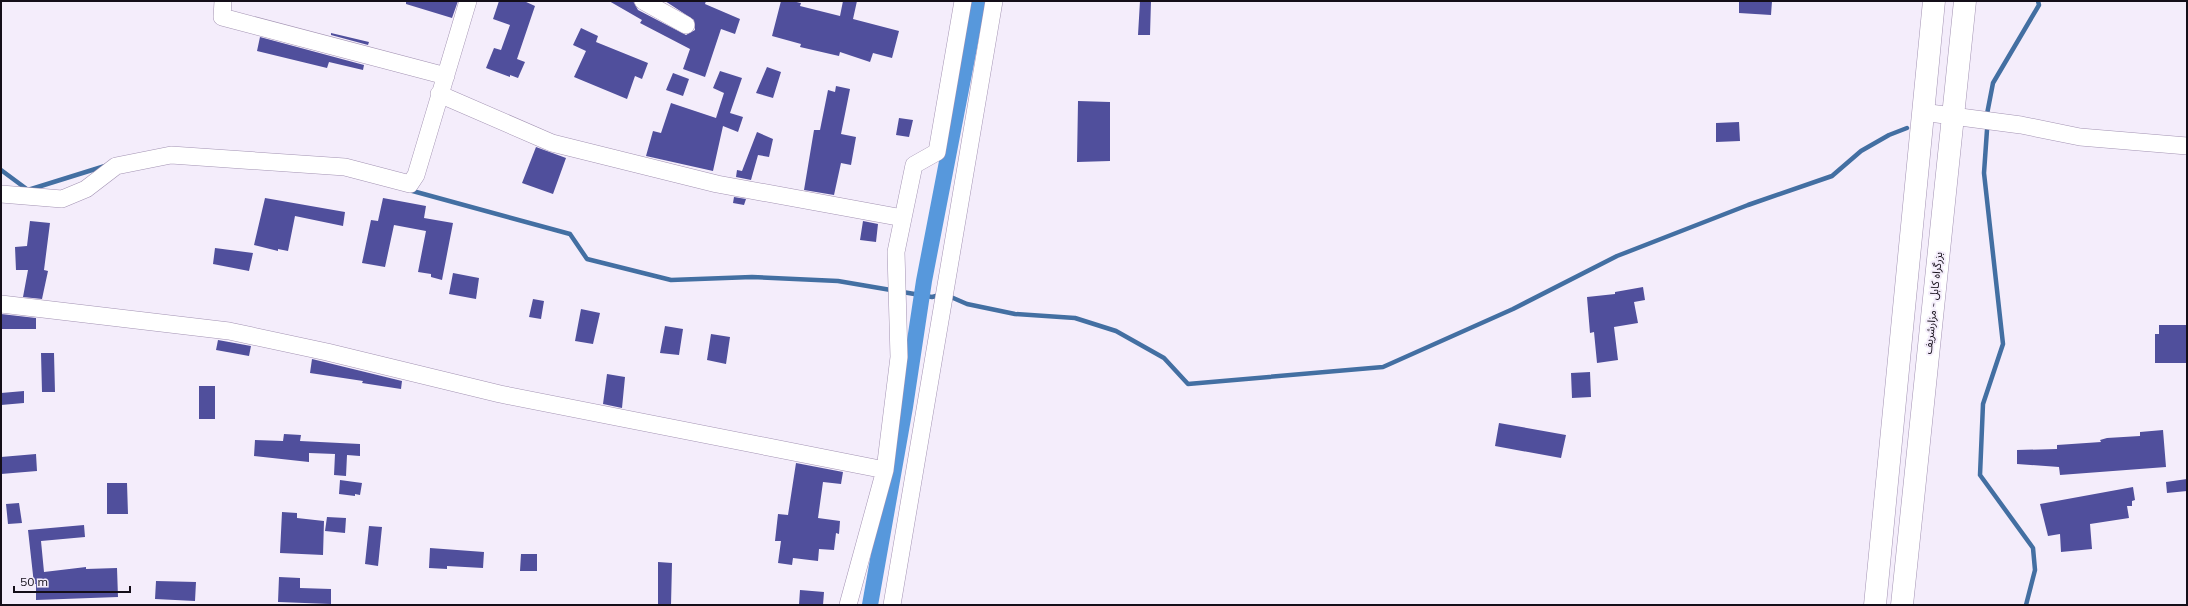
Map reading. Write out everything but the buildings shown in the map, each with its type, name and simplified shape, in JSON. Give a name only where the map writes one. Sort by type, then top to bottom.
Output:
[{"type":"highway","points":[[1875,605],[1934,1]]},
{"type":"highway","name":"بزرگراه کابل - مزارشریف","points":[[1902,605],[1965,1]]},
{"type":"street","points":[[223,1],[222,17],[446,76]]},
{"type":"street","points":[[1,194],[62,199],[86,189],[116,166],[171,155],[345,167],[410,184],[416,175],[468,1]]},
{"type":"street","points":[[643,1],[686,25]]},
{"type":"street","points":[[848,605],[885,470],[899,357],[896,252],[914,165],[937,152],[963,1]]},
{"type":"street","points":[[892,605],[994,1]]},
{"type":"street","points":[[439,94],[552,144],[717,184],[903,218]]},
{"type":"street","points":[[1922,112],[2021,125],[2080,137],[2187,146]]},
{"type":"street","points":[[1,304],[229,331],[327,352],[500,394],[885,470]]},
{"type":"waterway","points":[[870,605],[905,407],[924,281],[978,1]]},
{"type":"waterway","points":[[1987,114],[1993,83],[2039,5],[2038,1]]},
{"type":"waterway","points":[[409,190],[570,234],[587,259],[671,280],[752,277],[838,281],[932,297],[944,294],[967,304],[1015,314],[1075,318],[1116,331],[1164,358],[1188,384],[1383,367],[1513,309],[1617,256],[1748,205],[1832,176],[1861,151],[1889,135],[1907,128]]},
{"type":"waterway","points":[[1987,130],[1984,173],[2003,344],[1983,404],[1980,475],[2033,548],[2035,570],[2026,605]]},
{"type":"waterway","points":[[1,170],[28,190],[105,166]]}]
